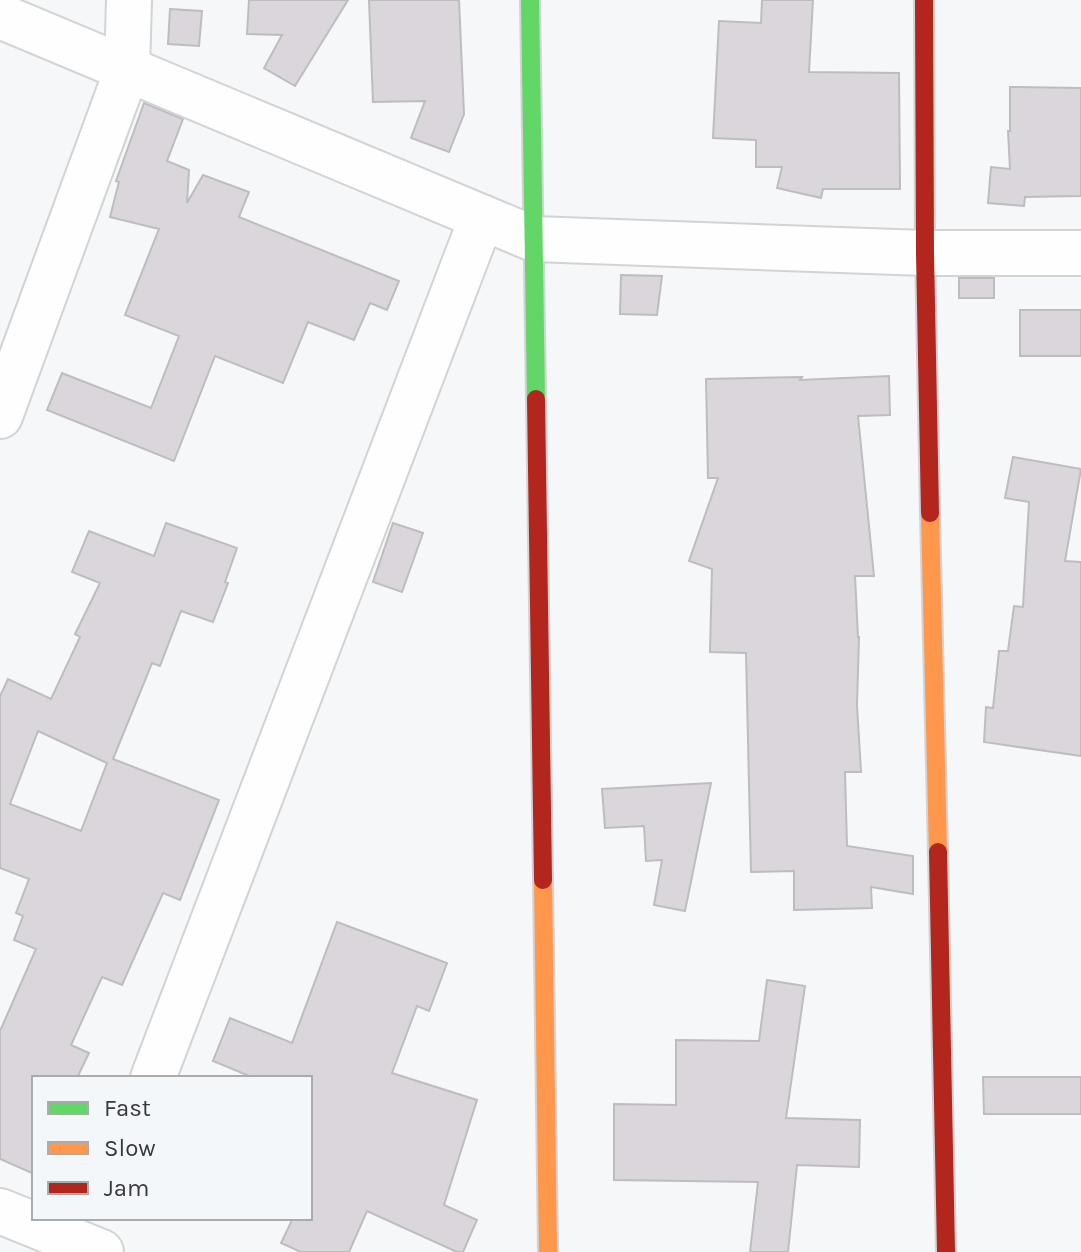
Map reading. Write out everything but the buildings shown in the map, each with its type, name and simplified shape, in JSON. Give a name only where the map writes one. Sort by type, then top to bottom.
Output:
[{"type":"street","points":[[0,416],[127,70],[129,0]]},
{"type":"street","points":[[530,0],[548,1252]]},
{"type":"street","points":[[924,0],[925,253],[946,1252]]},
{"type":"street","points":[[0,16],[534,239],[925,253],[1081,253]]},
{"type":"street","points":[[154,1076],[482,217]]},
{"type":"street","points":[[0,1211],[94,1242]]},
{"type":"traffic: fast","points":[[530,0],[536,399]]},
{"type":"traffic: slow","points":[[930,513],[938,852]]},
{"type":"traffic: slow","points":[[543,880],[548,1252]]},
{"type":"traffic: jam","points":[[924,0],[930,513]]},
{"type":"traffic: jam","points":[[536,399],[543,880]]},
{"type":"traffic: jam","points":[[938,852],[946,1252]]}]
